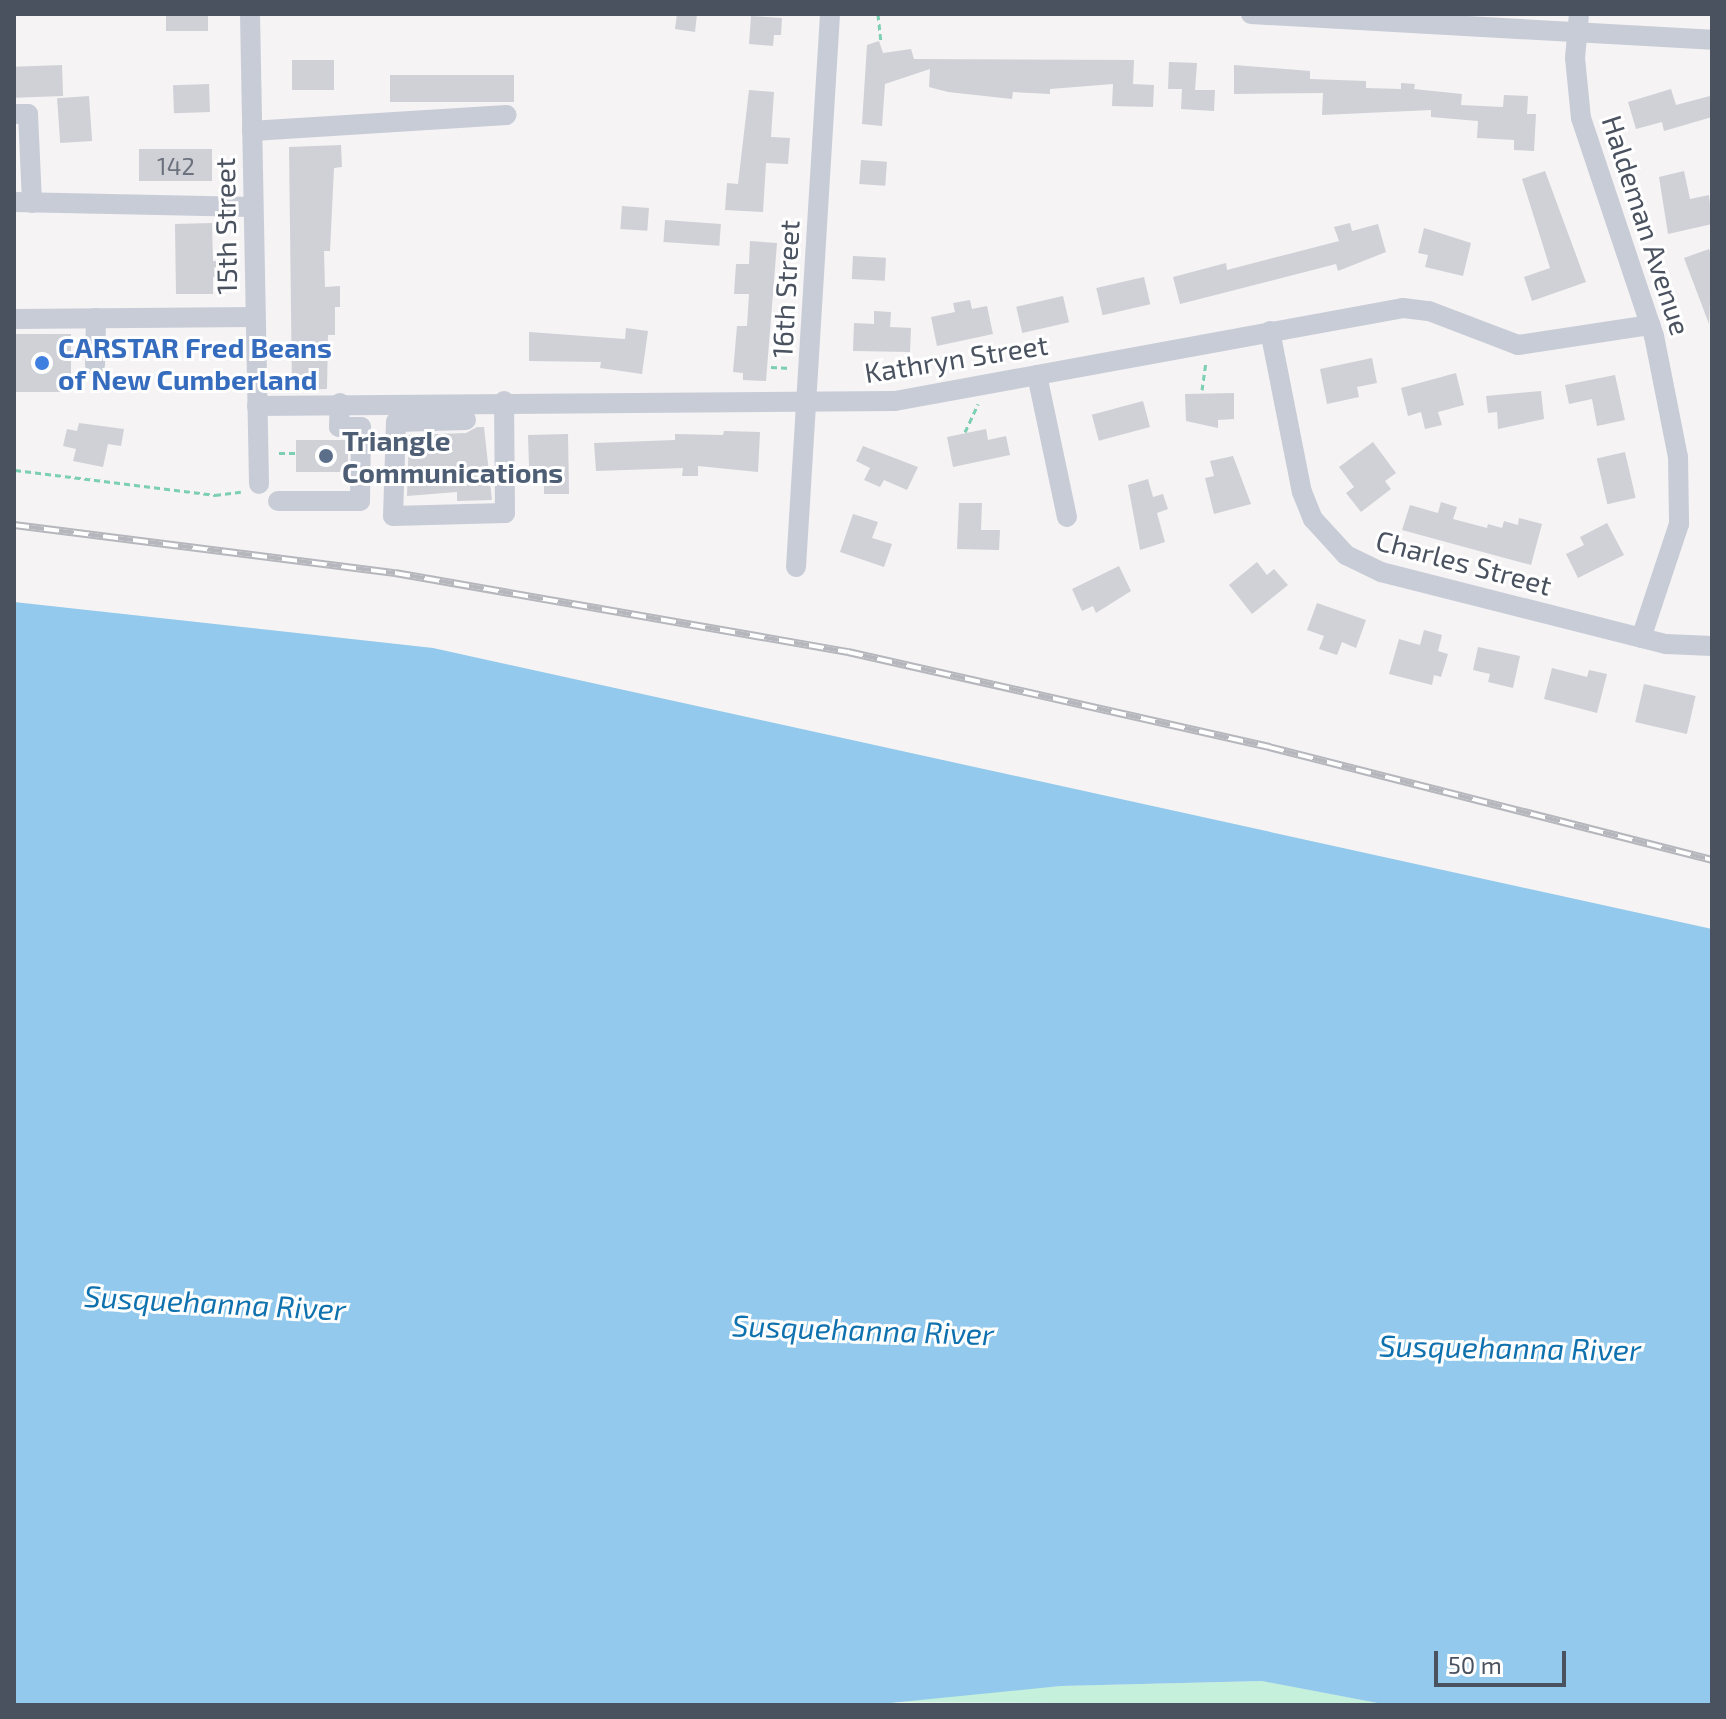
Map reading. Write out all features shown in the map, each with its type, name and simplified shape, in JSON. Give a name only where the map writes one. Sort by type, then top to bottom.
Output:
[{"type":"street","name":"15th Street","points":[[250,14],[259,484]]},
{"type":"street","name":"16th Street","points":[[796,567],[830,14]]},
{"type":"street","points":[[1251,14],[1578,23],[1712,40]]},
{"type":"street","name":"Haldeman Avenue","points":[[1578,23],[1577,85],[1587,141],[1650,325],[1666,382],[1682,503],[1673,549],[1641,638]]},
{"type":"street","points":[[14,114],[28,114],[23,203],[253,207]]},
{"type":"street","points":[[252,131],[506,115]]},
{"type":"street","name":"Kathryn Street","points":[[257,406],[504,401],[895,401],[1403,308],[1429,311],[1518,345],[1650,325]]},
{"type":"street","points":[[14,319],[255,317]]},
{"type":"street","points":[[95,365],[96,318]]},
{"type":"street","name":"Charles Street","points":[[1270,331],[1302,492],[1313,519],[1346,555],[1381,572],[1641,638],[1712,646]]},
{"type":"street","points":[[1037,375],[1067,517]]},
{"type":"street","points":[[466,420],[396,422],[393,516],[505,513],[504,401]]},
{"type":"street","points":[[278,501],[360,501],[361,427],[339,427],[340,403]]},
{"type":"path","points":[[878,14],[881,41]]},
{"type":"path","points":[[1202,390],[1211,342]]},
{"type":"path","points":[[965,432],[978,409],[976,386]]},
{"type":"path","points":[[15,470],[215,495],[259,484]]},
{"type":"green space","points":[[1263,1681],[1388,1705],[867,1702],[1061,1686]]},
{"type":"water","name":"Susquehanna River","points":[[14,602],[433,648],[1712,929],[1712,1705],[1388,1705],[1262,1681],[1061,1686],[870,1705],[14,1705]]},
{"type":"building","points":[[166,14],[208,14],[208,31],[166,31]]},
{"type":"building","points":[[677,14],[697,14],[695,32],[675,29]]},
{"type":"building","points":[[751,16],[782,18],[781,35],[774,35],[773,46],[749,44]]},
{"type":"building","points":[[879,41],[883,53],[911,49],[914,59],[1134,60],[1133,84],[1154,85],[1153,107],[1112,106],[1113,84],[1050,89],[1050,94],[1013,92],[1012,99],[948,92],[929,87],[930,69],[885,84],[882,126],[862,124],[867,45]]},
{"type":"building","points":[[292,60],[334,60],[334,90],[292,90]]},
{"type":"building","points":[[1169,62],[1197,63],[1195,90],[1215,90],[1214,111],[1181,109],[1182,89],[1168,89]]},
{"type":"building","points":[[62,65],[63,96],[15,98],[14,67]]},
{"type":"building","points":[[1234,65],[1310,71],[1310,79],[1366,81],[1366,88],[1401,89],[1401,83],[1415,84],[1414,89],[1462,94],[1461,105],[1503,107],[1504,95],[1528,96],[1527,114],[1536,114],[1534,151],[1514,150],[1514,140],[1477,138],[1478,121],[1431,117],[1431,110],[1322,115],[1323,93],[1234,94]]},
{"type":"building","points":[[390,75],[514,75],[514,102],[390,102]]},
{"type":"building","points":[[209,84],[210,112],[174,113],[173,85]]},
{"type":"building","points":[[1671,89],[1676,105],[1710,96],[1712,117],[1664,131],[1662,122],[1636,129],[1628,102]]},
{"type":"building","points":[[749,90],[774,92],[771,137],[790,138],[788,164],[766,163],[763,212],[725,210],[727,183],[738,184]]},
{"type":"building","points":[[89,96],[92,141],[60,143],[57,98]]},
{"type":"building","points":[[341,145],[342,167],[334,168],[330,251],[324,251],[325,287],[340,286],[340,307],[335,307],[335,335],[328,335],[327,389],[292,390],[289,147]]},
{"type":"building","points":[[139,149],[212,149],[212,181],[139,181]]},
{"type":"building","points":[[861,160],[887,162],[885,186],[859,184]]},
{"type":"building","points":[[1545,171],[1586,282],[1532,301],[1524,277],[1550,268],[1522,179]]},
{"type":"building","points":[[1684,171],[1690,199],[1709,195],[1712,224],[1668,234],[1659,177]]},
{"type":"building","points":[[622,206],[649,208],[647,231],[620,229]]},
{"type":"building","points":[[665,220],[721,224],[719,246],[663,242]]},
{"type":"building","points":[[212,223],[213,261],[220,261],[220,277],[213,277],[213,294],[176,294],[175,224]]},
{"type":"building","points":[[1350,223],[1352,231],[1378,224],[1386,252],[1338,271],[1336,264],[1180,304],[1173,277],[1226,263],[1227,270],[1339,241],[1334,227]]},
{"type":"building","points":[[1424,228],[1471,243],[1463,276],[1425,267],[1428,255],[1418,253]]},
{"type":"building","points":[[750,241],[777,243],[766,381],[743,380],[743,373],[733,372],[737,326],[747,326],[749,294],[734,294],[736,264],[749,264]]},
{"type":"building","points":[[1709,249],[1712,257],[1709,324],[1684,258]]},
{"type":"building","points":[[853,256],[886,258],[885,281],[852,279]]},
{"type":"building","points":[[1144,277],[1150,304],[1103,315],[1096,288]]},
{"type":"building","points":[[1063,296],[1069,322],[1022,333],[1016,307]]},
{"type":"building","points":[[970,300],[972,309],[987,306],[993,334],[937,346],[931,317],[955,312],[953,303]]},
{"type":"building","points":[[874,311],[891,312],[890,327],[911,328],[910,352],[853,351],[854,323],[874,324]]},
{"type":"building","points":[[626,328],[648,331],[642,374],[600,368],[601,362],[529,361],[529,332],[625,339]]},
{"type":"building","name":"CARSTAR Fred Beans of New Cumberland","points":[[14,334],[71,334],[71,392],[14,392]]},
{"type":"building","points":[[1372,358],[1377,383],[1357,387],[1359,397],[1327,404],[1320,369]]},
{"type":"building","points":[[1456,373],[1464,405],[1438,412],[1442,425],[1425,429],[1421,412],[1408,416],[1401,388]]},
{"type":"building","points":[[1615,375],[1625,420],[1597,426],[1592,399],[1569,404],[1565,385]]},
{"type":"building","points":[[1541,391],[1544,419],[1498,429],[1497,412],[1488,413],[1486,396]]},
{"type":"building","points":[[1234,393],[1234,419],[1218,420],[1218,428],[1186,421],[1185,394]]},
{"type":"building","points":[[1143,401],[1150,427],[1099,441],[1092,415]]},
{"type":"building","points":[[79,423],[124,429],[121,446],[108,444],[103,467],[73,461],[76,449],[63,446],[67,429],[77,431]]},
{"type":"building","points":[[484,427],[492,500],[457,501],[457,492],[407,496],[409,435],[466,433]]},
{"type":"building","points":[[986,429],[988,440],[1006,436],[1010,455],[953,467],[947,437]]},
{"type":"building","points":[[724,431],[760,432],[758,472],[698,466],[698,476],[682,476],[683,468],[596,471],[594,443],[675,440],[675,434],[723,435]]},
{"type":"building","points":[[568,434],[569,494],[544,494],[544,466],[529,466],[528,435]]},
{"type":"building","name":"Triangle Communications","points":[[296,440],[348,440],[348,472],[296,472]]},
{"type":"building","points":[[1373,442],[1396,473],[1385,481],[1391,489],[1361,512],[1346,493],[1354,487],[1339,467]]},
{"type":"building","points":[[863,446],[918,467],[907,490],[884,480],[880,487],[864,480],[870,468],[856,461]]},
{"type":"building","points":[[1625,452],[1636,498],[1607,504],[1597,459]]},
{"type":"building","points":[[1233,456],[1251,504],[1214,514],[1205,478],[1214,476],[1210,461]]},
{"type":"building","points":[[1148,479],[1153,497],[1163,494],[1168,509],[1157,513],[1165,542],[1140,550],[1128,485]]},
{"type":"building","points":[[1441,502],[1457,507],[1453,519],[1487,528],[1488,524],[1502,528],[1504,521],[1518,525],[1519,518],[1542,524],[1531,565],[1402,530],[1410,505],[1438,513]]},
{"type":"building","points":[[959,503],[982,503],[981,530],[1000,530],[999,550],[957,549]]},
{"type":"building","points":[[853,514],[878,522],[872,538],[892,544],[884,567],[840,552]]},
{"type":"building","points":[[1607,523],[1624,555],[1578,578],[1566,554],[1584,545],[1580,537]]},
{"type":"building","points":[[1257,562],[1267,575],[1274,569],[1288,585],[1252,614],[1229,585]]},
{"type":"building","points":[[1119,566],[1131,591],[1096,613],[1093,606],[1082,611],[1072,589]]},
{"type":"building","points":[[1317,603],[1366,620],[1356,648],[1342,642],[1337,655],[1319,649],[1324,636],[1307,630]]},
{"type":"building","points":[[1424,630],[1442,635],[1438,651],[1448,654],[1441,677],[1434,675],[1432,685],[1389,674],[1399,639],[1420,645]]},
{"type":"building","points":[[1478,647],[1520,656],[1513,688],[1488,682],[1490,674],[1473,670]]},
{"type":"building","points":[[1552,668],[1587,677],[1589,670],[1607,674],[1597,713],[1544,699]]},
{"type":"building","points":[[1644,684],[1696,696],[1687,734],[1635,722]]},
{"type":"railway","points":[[14,525],[395,573],[848,652],[1269,747],[1712,860]]},
{"type":"place","name":"CARSTAR Fred Beans of New Cumberland","points":[[42,363]]},
{"type":"place","name":"Triangle Communications","points":[[326,456]]}]
